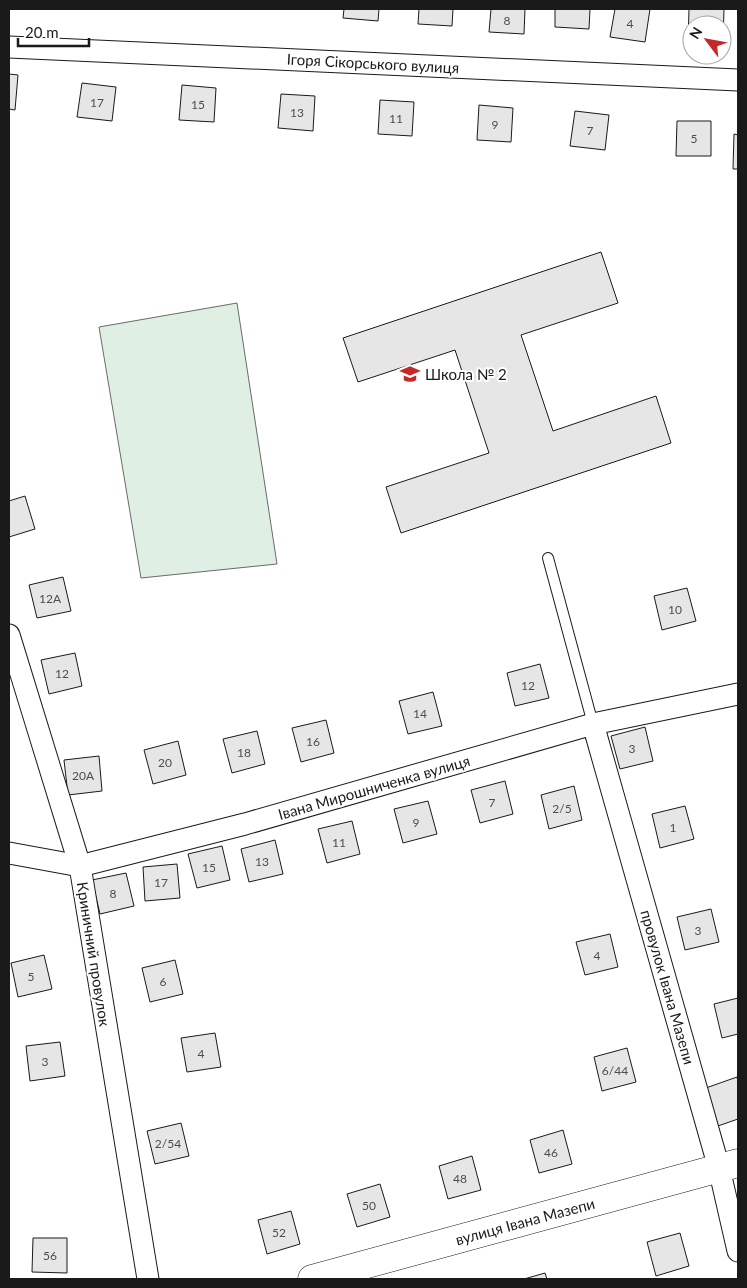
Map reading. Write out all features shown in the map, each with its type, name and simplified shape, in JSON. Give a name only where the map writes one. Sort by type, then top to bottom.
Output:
[{"type":"street","name":"Ігоря Сікорського вулиця","points":[[9,47],[738,80]]},
{"type":"street","name":"Криничний провулок","points":[[9,635],[80,866],[148,1279]]},
{"type":"street","name":"Івана Мирошниченка вулиця","points":[[9,853],[80,866],[245,824],[593,724],[738,694]]},
{"type":"street","name":"провулок Івана Мазепи","points":[[593,724],[729,1165],[738,1251]]},
{"type":"street","name":"вулиця Івана Мазепи","points":[[312,1279],[729,1165]]},
{"type":"lane","points":[[548,558],[593,724]]},
{"type":"green space","points":[[237,303],[277,564],[141,578],[99,327]]},
{"type":"building","points":[[344,9],[379,9],[378,21],[343,18]]},
{"type":"building","points":[[419,9],[453,9],[452,26],[418,24]]},
{"type":"building","points":[[491,9],[525,9],[524,34],[489,32]]},
{"type":"building","points":[[555,9],[590,9],[589,29],[555,27]]},
{"type":"building","points":[[615,9],[650,9],[645,42],[610,37]]},
{"type":"building","points":[[689,9],[724,9],[724,15],[689,15]]},
{"type":"building","points":[[9,74],[18,75],[15,110],[9,109]]},
{"type":"building","points":[[82,83],[116,87],[112,121],[77,117]]},
{"type":"building","points":[[182,85],[216,88],[214,122],[179,120]]},
{"type":"building","points":[[281,94],[315,96],[313,131],[278,128]]},
{"type":"building","points":[[380,100],[414,102],[412,136],[378,134]]},
{"type":"building","points":[[479,105],[513,108],[511,142],[477,140]]},
{"type":"building","points":[[575,111],[609,115],[605,150],[570,146]]},
{"type":"building","points":[[677,121],[711,121],[711,156],[676,156]]},
{"type":"building","points":[[734,134],[738,135],[738,169],[733,169]]},
{"type":"building","points":[[601,252],[618,303],[521,335],[553,431],[656,396],[671,443],[401,533],[386,487],[489,453],[455,350],[358,382],[343,338]]},
{"type":"building","points":[[25,496],[35,529],[9,537],[9,501]]},
{"type":"building","points":[[63,577],[71,611],[37,618],[29,585]]},
{"type":"building","points":[[687,588],[696,621],[662,630],[654,596]]},
{"type":"building","points":[[75,653],[82,686],[49,694],[41,660]]},
{"type":"building","points":[[540,664],[549,698],[515,706],[507,673]]},
{"type":"building","points":[[433,692],[442,726],[408,734],[399,701]]},
{"type":"building","points":[[326,720],[334,753],[301,762],[292,728]]},
{"type":"building","points":[[645,727],[653,761],[620,769],[611,736]]},
{"type":"building","points":[[257,731],[265,764],[232,773],[223,739]]},
{"type":"building","points":[[178,741],[186,775],[153,784],[144,750]]},
{"type":"building","points":[[99,756],[102,791],[68,795],[64,760]]},
{"type":"building","points":[[505,781],[513,814],[480,823],[471,790]]},
{"type":"building","points":[[574,786],[582,820],[549,829],[541,795]]},
{"type":"building","points":[[428,801],[437,834],[403,843],[394,809]]},
{"type":"building","points":[[685,806],[694,839],[660,848],[652,814]]},
{"type":"building","points":[[352,821],[360,854],[327,863],[318,829]]},
{"type":"building","points":[[275,840],[283,874],[249,882],[241,849]]},
{"type":"building","points":[[222,846],[230,880],[197,888],[188,854]]},
{"type":"building","points":[[177,864],[180,898],[145,901],[143,867]]},
{"type":"building","points":[[126,873],[134,906],[100,914],[92,880]]},
{"type":"building","points":[[711,909],[719,942],[685,950],[677,917]]},
{"type":"building","points":[[610,934],[618,967],[585,975],[576,942]]},
{"type":"building","points":[[44,955],[52,989],[18,997],[11,963]]},
{"type":"building","points":[[175,960],[183,994],[150,1002],[142,968]]},
{"type":"building","points":[[738,998],[738,1034],[722,1038],[714,1004]]},
{"type":"building","points":[[215,1033],[221,1067],[187,1072],[181,1038]]},
{"type":"building","points":[[60,1042],[65,1076],[30,1081],[26,1046]]},
{"type":"building","points":[[627,1048],[636,1082],[602,1091],[594,1057]]},
{"type":"building","points":[[737,1077],[738,1119],[715,1127],[703,1089]]},
{"type":"building","points":[[181,1123],[189,1156],[155,1164],[147,1131]]},
{"type":"building","points":[[563,1130],[572,1164],[539,1173],[530,1140]]},
{"type":"building","points":[[472,1156],[481,1190],[448,1199],[439,1166]]},
{"type":"building","points":[[380,1184],[390,1217],[357,1227],[347,1194]]},
{"type":"building","points":[[291,1211],[300,1244],[267,1254],[258,1220]]},
{"type":"building","points":[[680,1233],[689,1266],[656,1276],[647,1242]]},
{"type":"building","points":[[33,1238],[67,1238],[67,1273],[32,1272]]},
{"type":"building","points":[[545,1273],[547,1279],[524,1279]]},
{"type":"place","name":"Школа № 2","points":[[410,374]]}]
